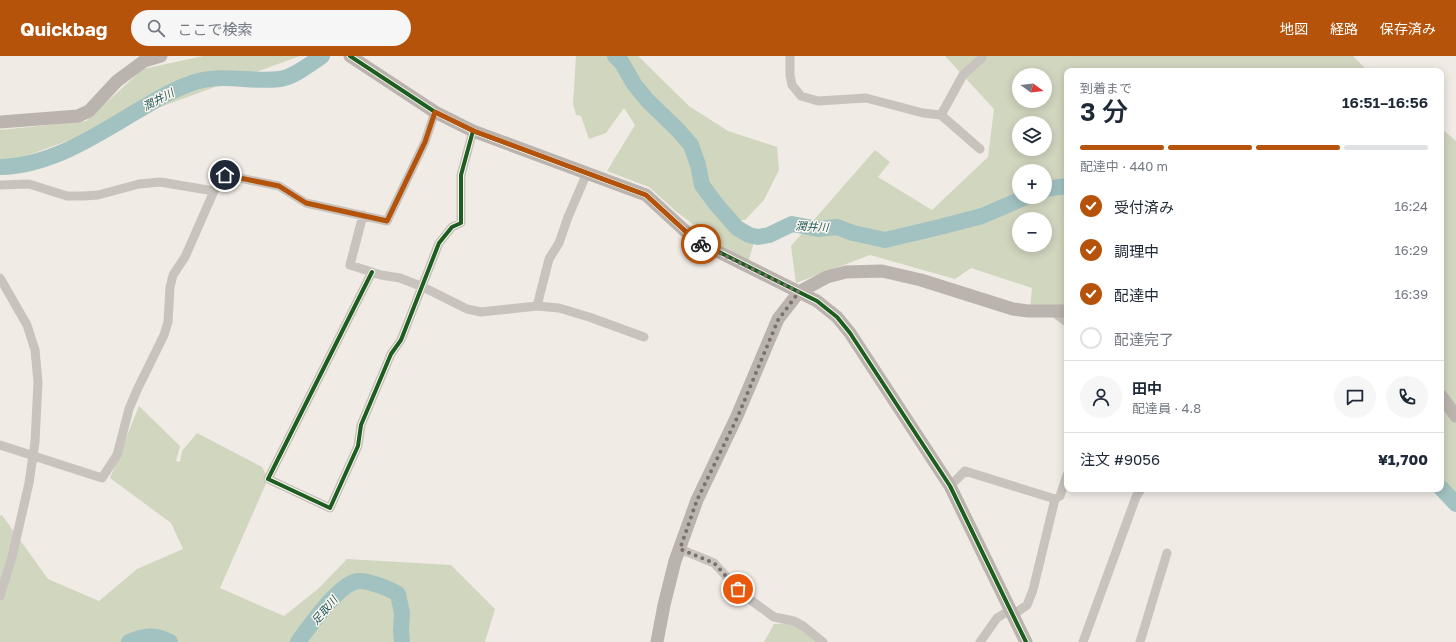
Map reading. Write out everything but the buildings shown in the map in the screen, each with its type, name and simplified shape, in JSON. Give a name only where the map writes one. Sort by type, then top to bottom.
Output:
[{"type":"street","points":[[0,122],[78,116],[89,111],[117,81],[144,61],[161,56]]},
{"type":"street","points":[[790,56],[790,75],[792,85],[801,96],[818,101],[866,98],[924,113],[942,115],[980,149]]},
{"type":"street","points":[[942,115],[963,75],[982,58],[982,56]]},
{"type":"street","points":[[353,58],[435,112],[474,131],[646,195],[695,240],[817,301],[837,317],[850,333],[950,486],[1026,642]]},
{"type":"street","points":[[0,445],[102,478],[117,455],[129,409],[136,390],[164,335],[168,322],[170,287],[173,275],[185,257],[214,191],[225,175],[279,186],[306,203],[387,221],[425,142],[435,112]]},
{"type":"street","points":[[372,272],[268,479],[330,508],[358,446],[361,425],[391,354],[401,340],[439,243],[452,227],[461,223],[461,175],[474,131]]},
{"type":"street","points":[[537,306],[549,259],[559,243],[568,217],[587,173]]},
{"type":"street","points":[[0,185],[29,184],[67,196],[98,195],[139,184],[160,182],[214,191]]},
{"type":"street","points":[[363,215],[350,265],[372,272],[400,278],[423,287],[467,309],[481,312],[537,306],[559,308],[644,337]]},
{"type":"street","points":[[658,642],[664,605],[675,561],[697,500],[738,416],[778,320],[799,292],[827,277],[846,272],[882,271],[921,280],[1014,309],[1028,311],[1064,311]]},
{"type":"street","points":[[0,278],[27,325],[35,350],[38,382],[35,442],[29,484],[12,557],[0,596]]},
{"type":"street","points":[[1052,311],[1064,320]]},
{"type":"street","points":[[1444,400],[1456,416]]},
{"type":"street","points":[[950,486],[965,471],[1055,499]]},
{"type":"street","points":[[980,642],[997,618],[1027,605],[1033,590],[1055,499],[1060,496],[1064,484]]},
{"type":"street","points":[[1083,642],[1128,518],[1139,492]]},
{"type":"street","points":[[680,549],[714,563],[752,602],[774,617],[794,621],[803,626],[823,642]]},
{"type":"street","points":[[1140,642],[1167,553]]},
{"type":"green space","points":[[203,56],[300,56],[15,160],[0,160],[0,130],[86,121],[143,69]]},
{"type":"green space","points":[[576,56],[638,56],[689,106],[728,131],[777,147],[779,170],[764,200],[745,220],[731,221],[754,242],[749,260],[724,247],[678,213],[649,187],[607,171],[635,125],[624,108],[606,133],[589,139],[581,116],[576,115],[573,104]]},
{"type":"green space","points":[[945,56],[1353,56],[1365,68],[1064,68],[1064,313],[1030,308],[1032,288],[971,268],[955,279],[870,255],[796,283],[791,246],[875,150],[890,162],[878,177],[932,210],[988,157],[994,109]]},
{"type":"green space","points":[[1444,131],[1456,141],[1456,499],[1444,483]]},
{"type":"green space","points":[[139,406],[180,446],[176,461],[180,462],[182,451],[197,433],[262,467],[268,479],[220,588],[284,616],[318,589],[347,559],[451,565],[495,609],[485,642],[0,642],[0,516],[2,515],[48,579],[99,601],[137,569],[183,549],[171,523],[110,478]]},
{"type":"green space","points":[[792,623],[818,642],[764,642],[774,624]]},
{"type":"waterway","name":"潤井川","points":[[0,167],[39,161],[57,154],[93,137],[163,96],[188,84],[216,78],[259,80],[285,78],[296,73],[322,56]]},
{"type":"waterway","name":"潤井川","points":[[615,56],[622,63],[634,84],[648,101],[691,145],[698,165],[702,185],[716,204],[737,228],[749,235],[758,237],[769,235],[792,224],[818,229],[837,227],[853,233],[885,240],[982,216],[1012,203]]},
{"type":"waterway","name":"潤井川","points":[[1052,188],[1064,186]]},
{"type":"waterway","name":"潤井川","points":[[1444,491],[1456,504]]},
{"type":"waterway","name":"足取川","points":[[298,642],[334,597],[342,589],[358,581],[373,583],[398,594],[402,613],[402,642]]},
{"type":"waterway","name":"足取川","points":[[129,642],[149,636],[170,642]]},
{"type":"cycle path","points":[[350,56],[435,112],[473,131],[646,195],[695,240],[817,301],[837,317],[850,333],[950,486],[1026,642]]},
{"type":"cycle path","points":[[372,272],[268,479],[330,508],[358,446],[361,425],[391,354],[401,340],[439,243],[452,227],[461,223],[461,175],[473,131]]},
{"type":"way so far","points":[[701,244],[799,292],[778,320],[738,416],[697,500],[680,549],[714,563],[738,589]]},
{"type":"route","points":[[225,175],[279,186],[306,203],[387,221],[425,142],[435,112],[474,131],[646,195],[701,244]]}]
